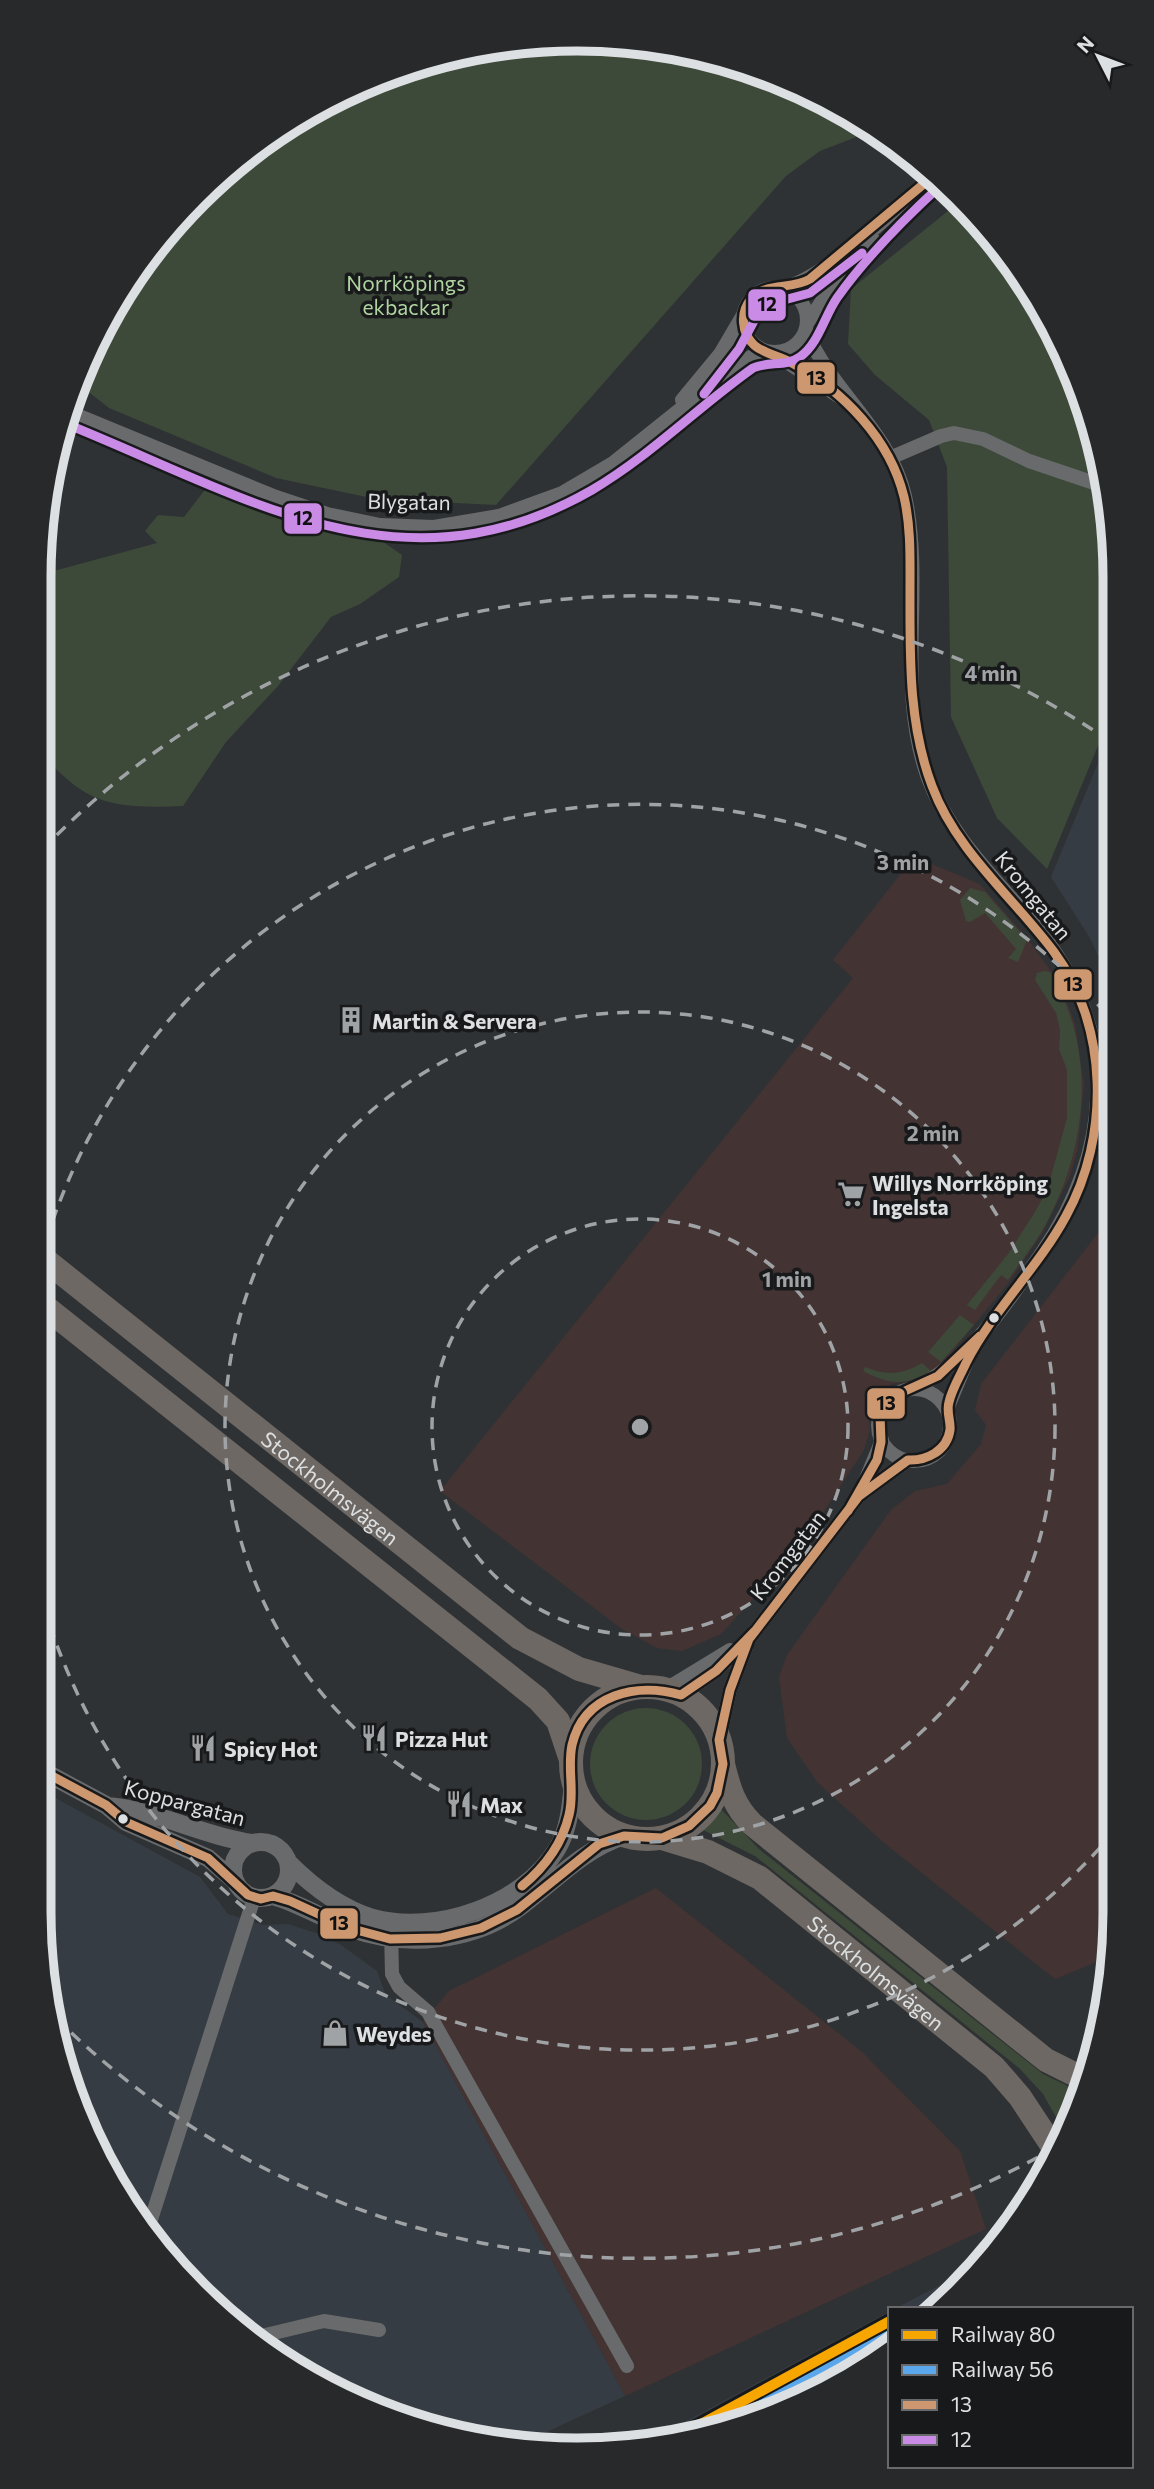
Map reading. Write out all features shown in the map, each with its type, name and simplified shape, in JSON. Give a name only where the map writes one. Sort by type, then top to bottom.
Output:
[{"type":"highway","name":"Stockholmsvägen","points":[[51,1265],[520,1638],[579,1669],[663,1690]]},
{"type":"highway","name":"Stockholmsvägen","points":[[51,1312],[538,1699],[558,1721],[572,1771]]},
{"type":"highway","points":[[626,1690],[663,1690],[703,1712],[721,1752],[717,1793],[705,1811],[689,1826],[662,1838],[624,1836],[597,1821],[587,1810],[572,1771],[578,1729],[598,1704],[626,1690]]},
{"type":"highway","name":"Stockholmsvägen","points":[[721,1752],[730,1794],[737,1809],[752,1824],[1046,2060],[1077,2075]]},
{"type":"highway","name":"Stockholmsvägen","points":[[662,1838],[708,1852],[761,1878],[994,2067],[1020,2097],[1050,2143]]},
{"type":"street","points":[[887,218],[841,272],[793,347],[768,352],[747,336],[743,315],[753,296],[772,288],[805,282],[887,218],[926,183]]},
{"type":"street","points":[[782,288],[804,304],[807,326]]},
{"type":"street","name":"Blygatan","points":[[660,424],[720,354],[743,315]]},
{"type":"street","name":"Kromgatan","points":[[807,326],[814,349],[853,407],[875,432],[890,458],[904,494],[908,515],[913,709],[925,767],[952,824],[1041,934],[1072,980],[1094,1049],[1098,1105],[1095,1135],[1086,1171],[1066,1217],[979,1337],[943,1372],[914,1389]]},
{"type":"street","name":"Kromgatan","points":[[768,352],[800,368],[853,407]]},
{"type":"street","name":"Blygatan","points":[[77,415],[276,497],[327,514],[380,526],[434,527],[462,523],[534,505],[562,493],[613,463],[738,363],[768,352]]},
{"type":"street","points":[[890,458],[954,433],[984,439],[1029,461],[1095,483]]},
{"type":"street","points":[[1095,1135],[1103,1135]]},
{"type":"street","name":"Kromgatan","points":[[947,1409],[979,1337]]},
{"type":"street","points":[[914,1389],[933,1394],[947,1409],[950,1430],[941,1449],[921,1461],[897,1457],[881,1440],[879,1419],[883,1408],[894,1395],[914,1389]]},
{"type":"street","name":"Kromgatan","points":[[663,1690],[716,1671],[749,1639],[859,1496],[881,1440]]},
{"type":"street","name":"Kromgatan","points":[[859,1496],[908,1460]]},
{"type":"street","name":"Kromgatan","points":[[721,1752],[730,1690],[749,1639]]},
{"type":"street","points":[[572,1771],[571,1804],[558,1848],[530,1880],[503,1899],[481,1908],[390,1930],[306,1881],[282,1851],[271,1844],[252,1843],[237,1856],[233,1868],[235,1881],[242,1892],[254,1898],[273,1896],[349,1928],[390,1930],[440,1938],[481,1928],[517,1910],[583,1854],[624,1836]]},
{"type":"street","name":"Koppargatan","points":[[51,1776],[106,1805],[126,1822],[208,1858],[235,1881]]},
{"type":"street","name":"Koppargatan","points":[[106,1805],[132,1808],[210,1836],[252,1843]]},
{"type":"street","points":[[273,1896],[287,1882],[289,1863]]},
{"type":"street","points":[[151,2220],[254,1898]]},
{"type":"street","points":[[390,1930],[390,1965],[395,1982],[428,2012],[627,2366]]},
{"type":"street","points":[[264,2335],[324,2321],[379,2330]]},
{"type":"shaded area","points":[[1103,751],[1103,967],[1090,938],[1051,877]]},
{"type":"shaded area","points":[[914,857],[980,884],[1027,938],[1061,985],[1075,1024],[1084,1084],[1078,1148],[1070,1176],[1043,1232],[1009,1282],[953,1351],[932,1372],[917,1380],[891,1384],[868,1413],[870,1429],[864,1450],[802,1545],[721,1634],[682,1651],[657,1648],[622,1629],[440,1491],[853,978],[833,960]]},
{"type":"shaded area","points":[[1103,1226],[1102,1946],[1101,1960],[1055,1979],[883,1842],[818,1783],[787,1738],[779,1677],[787,1655],[891,1510],[915,1491],[947,1484],[981,1444],[986,1425],[975,1410],[981,1384]]},
{"type":"shaded area","points":[[51,1796],[200,1877],[228,1914],[263,1925],[288,1924],[316,1933],[341,1945],[377,1971],[386,1995],[423,2022],[625,2396],[537,2436],[474,2428],[408,2410],[344,2384],[285,2350],[230,2308],[181,2259],[139,2204],[105,2145],[79,2081],[69,2048],[55,1981],[52,1946]]},
{"type":"shaded area","points":[[656,1888],[862,2052],[960,2151],[986,2229],[625,2396],[423,2022],[449,1991]]},
{"type":"shaded area","points":[[955,2278],[925,2307],[898,2307]]},
{"type":"shaded area","points":[[888,2312],[888,2336],[840,2368],[810,2384],[746,2410],[670,2430]]},
{"type":"green space","name":"Norrköpings ekbackar","points":[[577,51],[646,55],[680,61],[746,79],[810,105],[862,135],[820,151],[786,176],[496,505],[376,499],[276,478],[109,408],[86,390],[91,376],[121,314],[159,257],[181,230],[230,181],[285,139],[344,105],[408,79],[474,61],[508,55]]},
{"type":"green space","points":[[952,208],[995,257],[1033,314],[1049,344],[1075,408],[1093,474],[1099,508],[1103,577],[1103,734],[1047,869],[997,818],[951,717],[947,467],[929,420],[875,375],[848,344],[851,289]]},
{"type":"green space","points":[[225,490],[262,509],[379,539],[402,555],[399,577],[360,604],[331,617],[278,686],[226,742],[183,806],[148,807],[101,800],[83,791],[51,764],[51,572],[157,543],[145,531],[158,515],[184,517],[204,491]]},
{"type":"green space","points":[[970,888],[985,892],[1027,940],[1018,962],[1008,958],[1016,949],[985,913],[970,922],[966,921],[960,900]]},
{"type":"green space","points":[[1050,972],[1065,1002],[1075,1033],[1081,1065],[1082,1097],[1078,1129],[1061,1192],[1043,1230],[1008,1280],[1001,1275],[975,1310],[967,1305],[1008,1254],[1048,1187],[1067,1118],[1067,1070],[1059,1049],[1060,1030],[1056,1013],[1035,980],[1037,973]]},
{"type":"green space","points":[[960,1315],[974,1325],[941,1362],[928,1352]]},
{"type":"green space","points":[[922,1363],[931,1371],[905,1381],[889,1381],[863,1371],[865,1367],[894,1373]]},
{"type":"green space","points":[[646,1708],[668,1712],[686,1724],[698,1742],[702,1764],[698,1786],[686,1804],[668,1816],[646,1820],[624,1816],[606,1804],[594,1786],[590,1764],[594,1742],[606,1724],[624,1712]]},
{"type":"green space","points":[[721,1809],[759,1849],[1043,2074],[1072,2088],[1059,2122],[1043,2094],[1019,2068],[755,1856],[703,1830]]},
{"type":"rail line","name":"80","points":[[705,2422],[888,2322]]},
{"type":"rail line","name":"56","points":[[765,2403],[888,2336]]},
{"type":"transit line","name":"13","points":[[51,1775],[106,1805],[126,1822],[208,1858],[248,1895],[261,1899],[273,1896],[290,1901],[349,1928],[390,1939],[440,1938],[481,1928],[517,1910],[599,1844],[624,1836],[662,1838],[689,1826],[710,1806],[717,1793],[723,1764],[719,1740],[730,1690],[749,1639],[859,1496],[908,1460],[922,1459],[945,1444],[950,1430],[949,1402],[966,1363],[989,1325],[1055,1235],[1080,1185],[1090,1152],[1096,1117],[1094,1047],[1085,1013],[1072,981],[1054,952],[971,853],[942,810],[932,786],[918,738],[914,713],[908,520],[904,497],[888,456],[876,436],[846,402],[811,374],[762,351],[754,345],[744,329],[747,304],[757,294],[810,279],[925,182]]},
{"type":"transit line","name":"12","points":[[73,427],[260,505],[324,525],[388,536],[454,536],[522,522],[592,490],[613,477],[753,368],[789,362],[800,357],[812,345],[832,305],[860,268],[935,191]]},
{"type":"transit line","name":"12","points":[[704,394],[739,349],[762,306],[810,293],[862,253]]},
{"type":"transit line","name":"13","points":[[848,1511],[877,1460],[881,1442],[880,1415],[884,1405],[894,1396],[938,1376],[980,1336]]},
{"type":"transit line","name":"13","points":[[522,1886],[552,1855],[566,1826],[571,1806],[572,1745],[578,1728],[588,1714],[600,1703],[630,1692],[647,1690],[681,1695],[716,1671],[755,1631]]},
{"type":"place","name":"Martin & Servera","points":[[351,1020]]},
{"type":"place","name":"Willys Norrköping Ingelsta","points":[[851,1194]]},
{"type":"place","name":"Pizza Hut","points":[[374,1738]]},
{"type":"place","name":"Spicy Hot","points":[[203,1748]]},
{"type":"place","name":"Max","points":[[459,1804]]},
{"type":"place","name":"Weydes","points":[[335,2033]]}]
